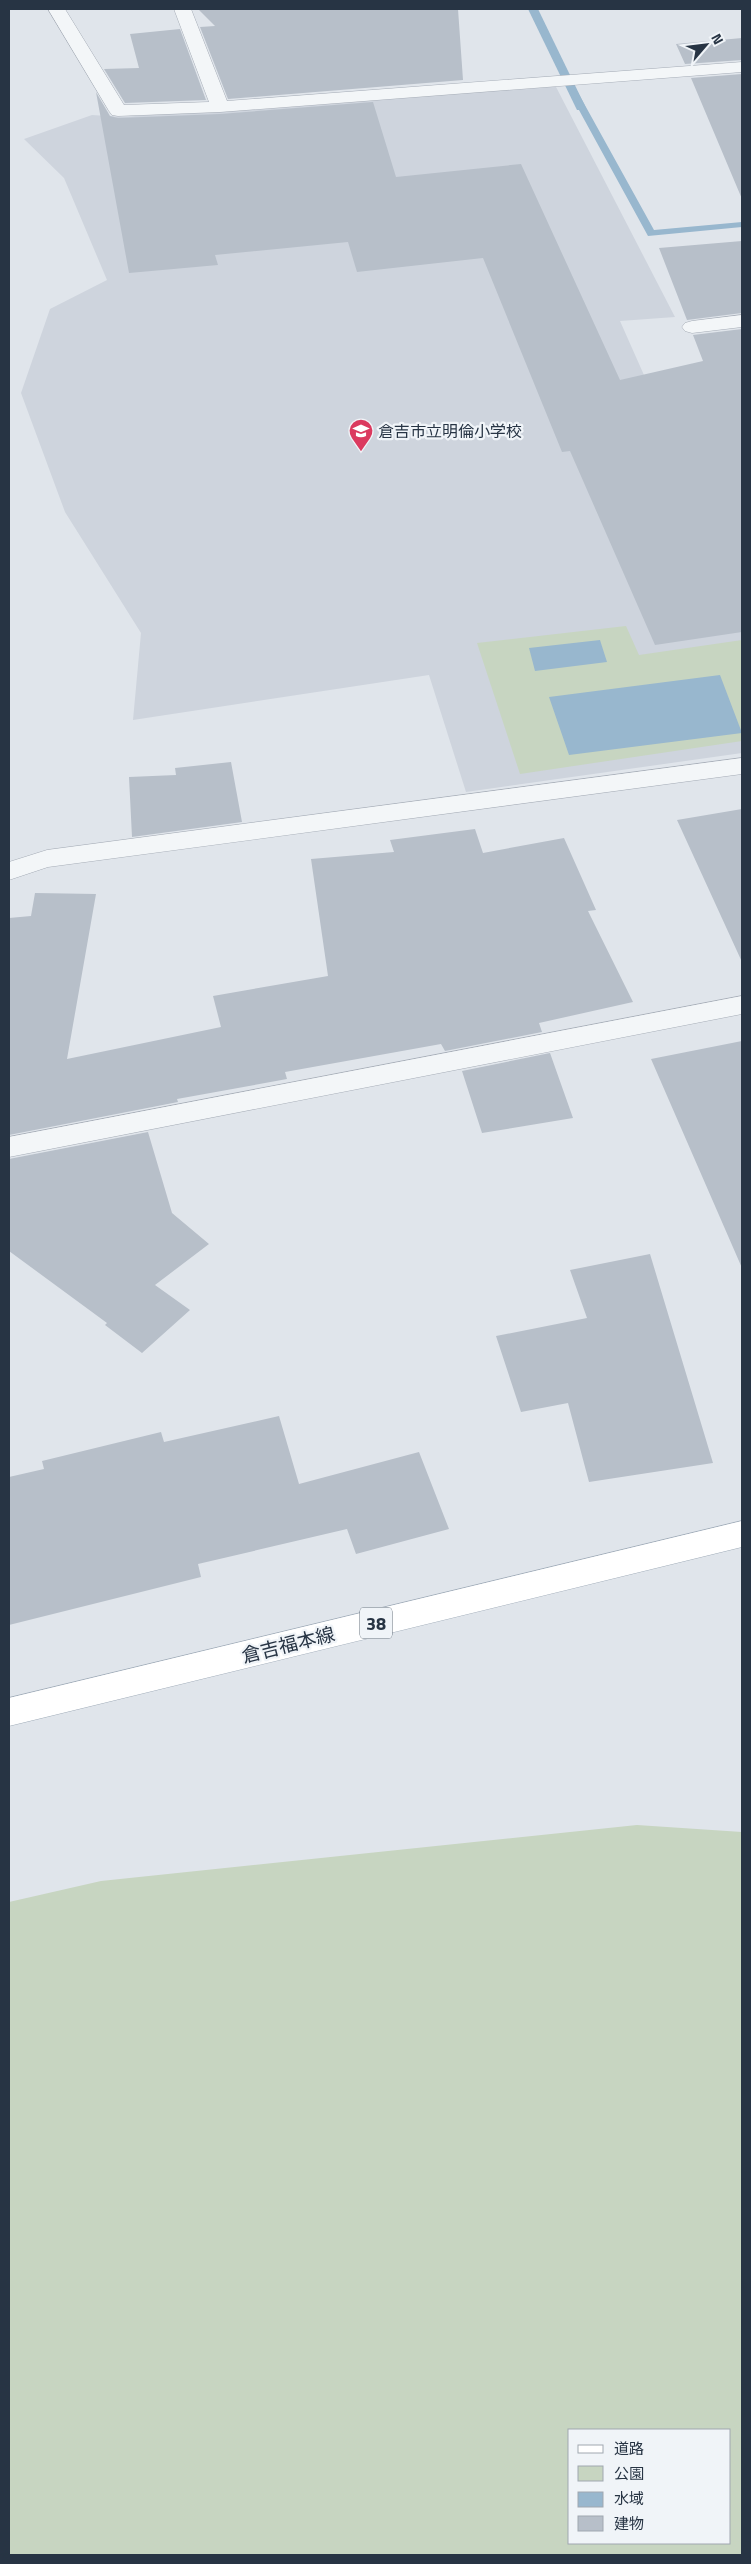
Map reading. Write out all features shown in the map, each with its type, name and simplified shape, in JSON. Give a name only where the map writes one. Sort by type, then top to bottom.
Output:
[{"type":"main road","name":"倉吉福本線","points":[[9,1712],[742,1534]]},
{"type":"street","points":[[57,9],[118,111],[220,107],[742,67]]},
{"type":"street","points":[[182,9],[220,107]]},
{"type":"street","points":[[692,328],[742,321]]},
{"type":"street","points":[[9,871],[47,859],[742,766]]},
{"type":"street","points":[[9,1147],[742,1005]]},
{"type":"shaded area","name":"倉吉市立明倫小学校","points":[[555,85],[675,317],[620,321],[742,596],[742,753],[466,792],[429,675],[133,720],[141,633],[65,512],[21,393],[50,309],[107,280],[64,178],[24,139],[92,115],[122,117]]},
{"type":"green space","points":[[626,626],[639,655],[742,640],[742,741],[520,774],[477,643]]},
{"type":"green space","points":[[637,1825],[742,1832],[742,2555],[9,2555],[9,1902],[101,1881]]},
{"type":"water","points":[[576,89],[654,230],[742,222],[742,227],[648,236],[568,90]]},
{"type":"water","points":[[600,640],[607,662],[535,671],[529,648]]},
{"type":"water","points":[[720,675],[742,733],[569,755],[549,697]]},
{"type":"building","points":[[198,9],[458,9],[463,80],[228,99],[200,27],[215,26]]},
{"type":"building","points":[[180,29],[206,100],[125,103],[104,69],[139,68],[130,34]]},
{"type":"building","points":[[742,38],[742,60],[685,64],[676,44]]},
{"type":"building","points":[[742,74],[742,199],[691,78]]},
{"type":"building","points":[[96,92],[110,116],[118,118],[220,114],[373,102],[396,177],[521,164],[620,380],[703,361],[693,335],[742,329],[742,632],[655,645],[570,451],[562,452],[483,258],[357,272],[348,242],[215,255],[218,265],[129,273]]},
{"type":"building","points":[[742,241],[742,313],[687,320],[659,248]]},
{"type":"building","points":[[231,762],[242,822],[132,837],[129,777],[176,775],[175,768]]},
{"type":"building","points":[[742,809],[742,962],[677,820]]},
{"type":"building","points":[[475,829],[483,853],[564,838],[596,910],[588,911],[633,1002],[539,1023],[542,1032],[445,1051],[441,1044],[285,1072],[287,1079],[177,1099],[178,1102],[9,1135],[9,918],[31,916],[35,893],[96,894],[67,1059],[221,1027],[213,996],[328,976],[311,859],[394,852],[390,840]]},
{"type":"building","points":[[742,1041],[742,1268],[651,1059]]},
{"type":"building","points":[[550,1053],[573,1118],[482,1133],[462,1071]]},
{"type":"building","points":[[148,1132],[172,1213],[209,1244],[155,1285],[190,1310],[142,1353],[105,1325],[107,1323],[9,1251],[9,1159]]},
{"type":"building","points":[[650,1254],[713,1463],[589,1482],[568,1403],[521,1412],[496,1336],[587,1318],[570,1270]]},
{"type":"building","points":[[279,1416],[299,1484],[419,1452],[449,1529],[356,1554],[347,1529],[198,1564],[201,1577],[9,1625],[9,1477],[44,1469],[42,1461],[161,1432],[164,1442]]},
{"type":"waterway","points":[[533,9],[581,108]]},
{"type":"place","name":"倉吉市立明倫小学校","points":[[361,452]]}]
